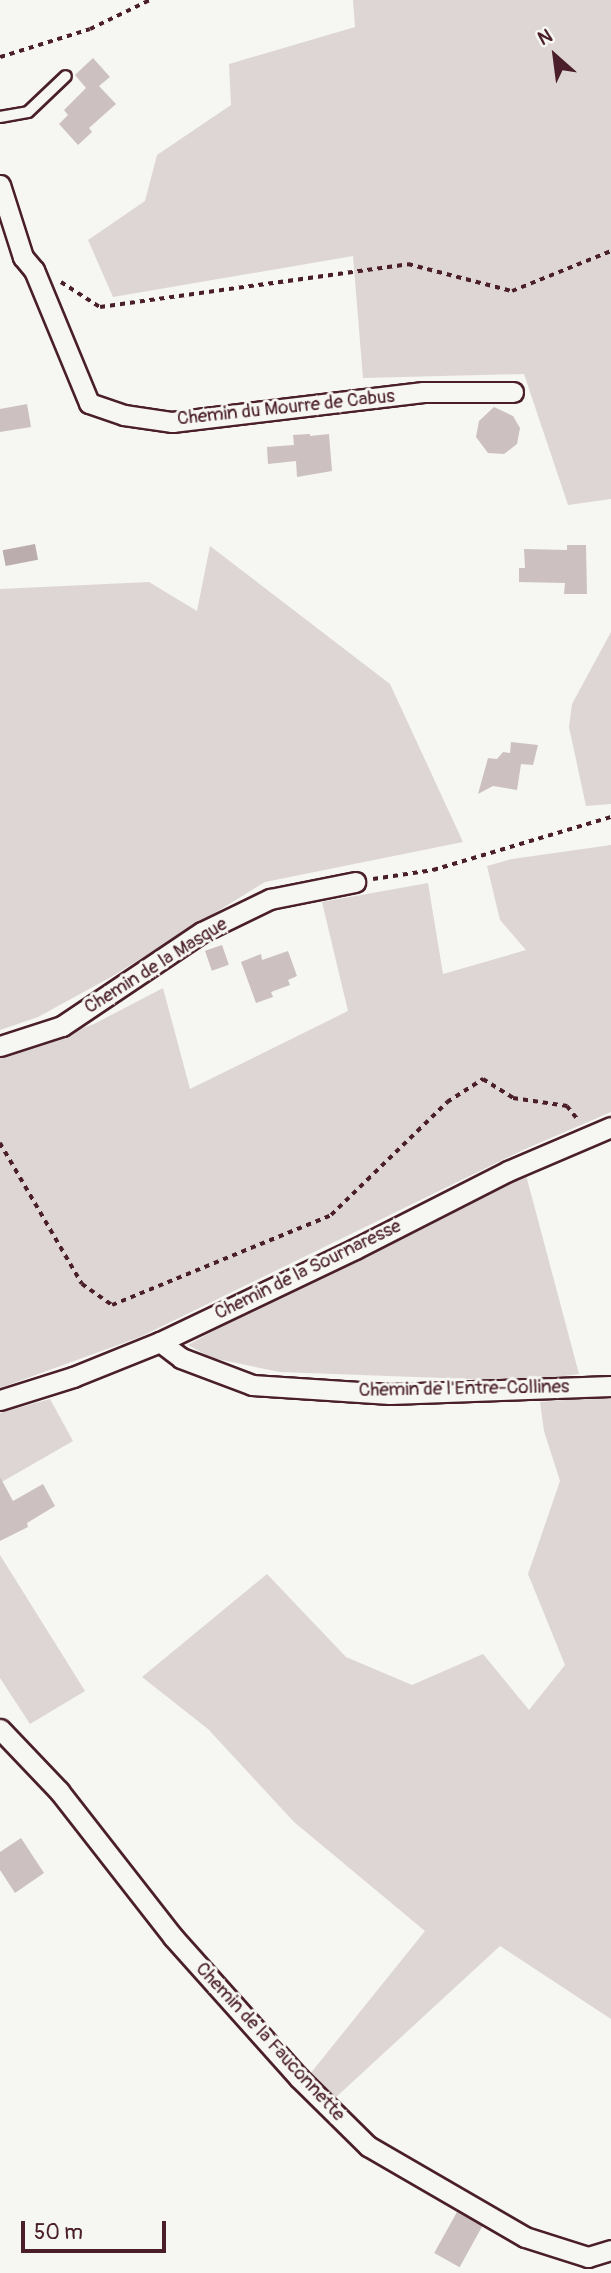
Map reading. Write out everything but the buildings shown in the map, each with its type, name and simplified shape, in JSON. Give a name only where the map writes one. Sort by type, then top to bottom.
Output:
[{"type":"street","name":"Chemin du Mourre de Cabus","points":[[0,185],[23,257],[34,270],[89,403],[124,415],[172,422],[423,393],[513,392]]},
{"type":"street","name":"Chemin de la Masque","points":[[0,1046],[62,1026],[202,932],[270,899],[355,882]]},
{"type":"street","name":"Chemin de la Sournaresse","points":[[0,1400],[73,1377],[160,1342],[355,1249],[508,1171],[611,1127]]},
{"type":"street","name":"Chemin de l'Entre-Collines","points":[[160,1342],[181,1358],[252,1385],[390,1394],[611,1386]]},
{"type":"street","name":"Chemin de la Fauconnette","points":[[0,1729],[59,1791],[173,1937],[299,2078],[368,2146],[525,2237],[588,2257],[611,2250]]},
{"type":"lane","points":[[0,117],[28,113],[66,76]]},
{"type":"path","points":[[0,57],[90,29],[150,0]]},
{"type":"path","points":[[56,279],[100,307],[408,264],[512,292],[611,251]]},
{"type":"path","points":[[355,882],[433,870],[611,817]]},
{"type":"path","points":[[0,1143],[82,1284],[112,1305],[331,1215],[447,1102],[483,1079],[513,1098],[567,1105],[590,1136]]},
{"type":"shaded area","points":[[353,0],[611,0],[611,499],[568,505],[524,374],[363,378],[353,256],[113,297],[88,240],[145,201],[157,155],[231,105],[229,64],[355,27]]},
{"type":"shaded area","points":[[35,544],[38,560],[6,566],[3,550]]},
{"type":"shaded area","points":[[210,546],[390,684],[463,842],[265,882],[111,977],[38,1017],[0,1030],[0,589],[149,582],[197,611]]},
{"type":"shaded area","points":[[611,632],[611,804],[586,806],[569,727],[572,704]]},
{"type":"shaded area","points":[[611,845],[611,1112],[523,1150],[140,1337],[0,1388],[0,1058],[94,1024],[163,988],[190,1089],[348,1011],[322,902],[428,883],[443,974],[526,950],[500,920],[487,866],[512,859]]},
{"type":"shaded area","points":[[526,1175],[579,1374],[527,1381],[280,1372],[212,1358],[188,1345],[269,1300]]},
{"type":"shaded area","points":[[611,1396],[611,2019],[500,1946],[334,2099],[310,2074],[425,1931],[294,1822],[208,1729],[142,1677],[267,1574],[346,1657],[412,1685],[483,1654],[529,1710],[565,1665],[528,1574],[560,1481],[544,1431],[540,1402]]},
{"type":"shaded area","points":[[50,1399],[73,1441],[0,1483],[0,1413]]},
{"type":"shaded area","points":[[0,1555],[85,1691],[30,1724],[0,1678]]}]
